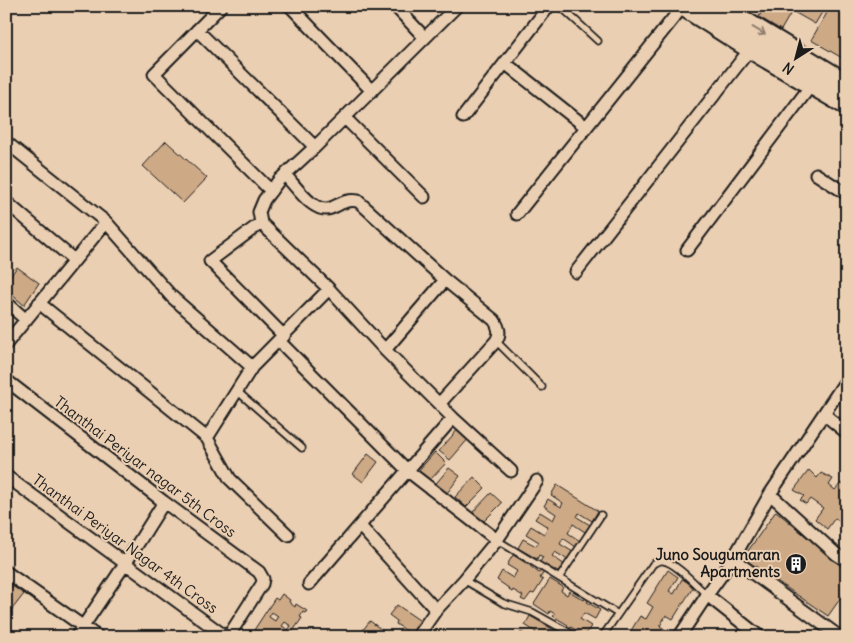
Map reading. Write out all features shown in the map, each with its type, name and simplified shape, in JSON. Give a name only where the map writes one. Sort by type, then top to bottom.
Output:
[{"type":"highway","points":[[684,6],[729,15],[845,94]]},
{"type":"highway","points":[[729,15],[751,48],[812,84],[845,94]]},
{"type":"street","points":[[221,6],[154,74],[271,191]]},
{"type":"street","points":[[290,6],[372,91]]},
{"type":"street","points":[[395,6],[425,38]]},
{"type":"street","points":[[457,6],[285,175],[264,200],[259,212],[261,223],[329,289],[385,350],[453,418],[511,471]]},
{"type":"street","points":[[463,118],[549,6]]},
{"type":"street","points":[[517,214],[684,6]]},
{"type":"street","points":[[198,30],[315,147]]},
{"type":"street","points":[[576,272],[751,48]]},
{"type":"street","points":[[505,63],[586,127]]},
{"type":"street","points":[[687,250],[812,84]]},
{"type":"street","points":[[345,118],[424,197]]},
{"type":"street","points":[[6,142],[106,222],[172,297],[252,367]]},
{"type":"street","points":[[816,174],[847,194]]},
{"type":"street","points":[[285,175],[315,207],[323,210],[351,200],[358,201],[445,280],[494,320],[498,326],[499,337],[440,404]]},
{"type":"street","points":[[6,202],[74,260]]},
{"type":"street","points":[[6,344],[106,222]]},
{"type":"street","points":[[261,223],[210,262],[408,472],[497,540]]},
{"type":"street","points":[[385,350],[445,280]]},
{"type":"street","points":[[207,438],[252,367],[329,289]]},
{"type":"street","points":[[6,302],[26,320]]},
{"type":"street","points":[[39,303],[207,438],[230,479],[288,535]]},
{"type":"street","points":[[679,637],[733,559],[770,494],[847,379]]},
{"type":"street","name":"Thanthai Periyar nagar 5th Cross","points":[[6,380],[164,502],[259,572],[263,579],[262,584],[227,637]]},
{"type":"street","points":[[824,414],[847,433]]},
{"type":"street","points":[[309,584],[453,418]]},
{"type":"street","name":"Thanthai Periyar Nagar 4th Cross","points":[[6,476],[227,637]]},
{"type":"street","points":[[417,637],[436,610],[497,540],[537,481]]},
{"type":"street","points":[[770,494],[836,554],[847,560]]},
{"type":"street","points":[[76,637],[164,502]]},
{"type":"street","points":[[360,526],[436,610]]},
{"type":"street","points":[[733,559],[840,637]]},
{"type":"street","points":[[6,572],[98,637]]},
{"type":"street","points":[[707,595],[760,637]]},
{"type":"lane","points":[[560,6],[598,41]]},
{"type":"lane","points":[[496,341],[542,387]]},
{"type":"lane","points":[[237,391],[302,448]]},
{"type":"lane","points":[[559,578],[601,515]]},
{"type":"lane","points":[[497,540],[618,614]]},
{"type":"lane","points":[[602,637],[653,564],[658,560],[673,565],[707,595]]},
{"type":"lane","points":[[464,580],[503,603],[532,612],[577,637]]},
{"type":"building","points":[[764,6],[819,6],[824,9],[815,24],[792,11],[781,30],[759,17]]},
{"type":"building","points":[[831,6],[847,6],[847,55],[844,59],[811,40]]},
{"type":"building","points":[[166,141],[207,178],[183,203],[143,166]]},
{"type":"building","points":[[17,267],[39,283],[24,305],[6,290],[6,282]]},
{"type":"building","points":[[459,428],[470,437],[450,460],[439,451]]},
{"type":"building","points":[[435,452],[446,463],[428,482],[417,472]]},
{"type":"building","points":[[368,454],[378,462],[363,482],[353,474]]},
{"type":"building","points":[[449,468],[460,476],[444,497],[433,487]]},
{"type":"building","points":[[809,470],[817,478],[821,473],[833,479],[829,485],[835,490],[841,483],[847,487],[847,527],[835,518],[827,529],[815,519],[823,508],[810,499],[806,504],[800,500],[804,496],[794,490]]},
{"type":"building","points":[[474,477],[485,488],[466,507],[455,497]]},
{"type":"building","points":[[557,485],[598,511],[592,521],[579,513],[577,517],[590,525],[585,532],[573,524],[568,533],[580,541],[576,547],[563,538],[560,544],[573,552],[568,560],[555,552],[552,556],[565,565],[560,573],[540,562],[543,557],[539,555],[537,559],[518,548],[523,539],[536,546],[539,542],[526,534],[531,526],[544,534],[548,527],[535,519],[540,512],[553,520],[556,514],[544,506],[548,499],[561,507],[563,503],[551,495]]},
{"type":"building","points":[[491,493],[502,503],[483,522],[472,513]]},
{"type":"building","name":"Juno Sougumaran Apartments","points":[[776,511],[847,571],[847,589],[828,616],[743,558]]},
{"type":"building","points":[[513,555],[526,563],[528,561],[531,563],[530,566],[539,573],[541,570],[544,572],[540,578],[543,580],[534,594],[531,593],[525,601],[521,599],[523,596],[513,590],[512,592],[497,580],[502,571],[513,578],[517,571],[507,565]]},
{"type":"building","points":[[668,570],[678,577],[669,591],[674,594],[682,579],[694,586],[673,619],[666,615],[660,626],[666,630],[662,637],[627,637],[640,616],[646,619],[653,607],[647,603]]},
{"type":"building","points":[[550,579],[563,587],[561,591],[567,595],[569,591],[584,600],[586,598],[589,599],[587,602],[600,610],[595,619],[584,613],[580,619],[591,626],[585,636],[571,627],[569,629],[566,627],[568,625],[553,616],[555,614],[550,611],[549,614],[534,604]]},
{"type":"building","points":[[12,586],[24,594],[6,617],[6,593]]},
{"type":"building","points":[[282,594],[295,607],[296,604],[307,611],[303,612],[300,617],[302,618],[289,637],[260,637],[261,635],[254,630],[275,598],[278,600]],"holes":[[[272,612],[278,616],[275,621],[269,617]],[[285,622],[291,626],[288,630],[282,626]]]},
{"type":"building","points":[[397,605],[422,622],[413,635],[396,624],[397,621],[389,615]]},
{"type":"building","points":[[530,616],[544,624],[545,621],[548,623],[547,626],[562,635],[561,637],[533,637],[536,632],[525,625]]},
{"type":"building","points":[[370,621],[391,637],[370,637],[362,631]]},
{"type":"building","points":[[521,632],[530,637],[518,637]]},
{"type":"place","name":"Juno Sougumaran Apartments","points":[[796,564]]}]
